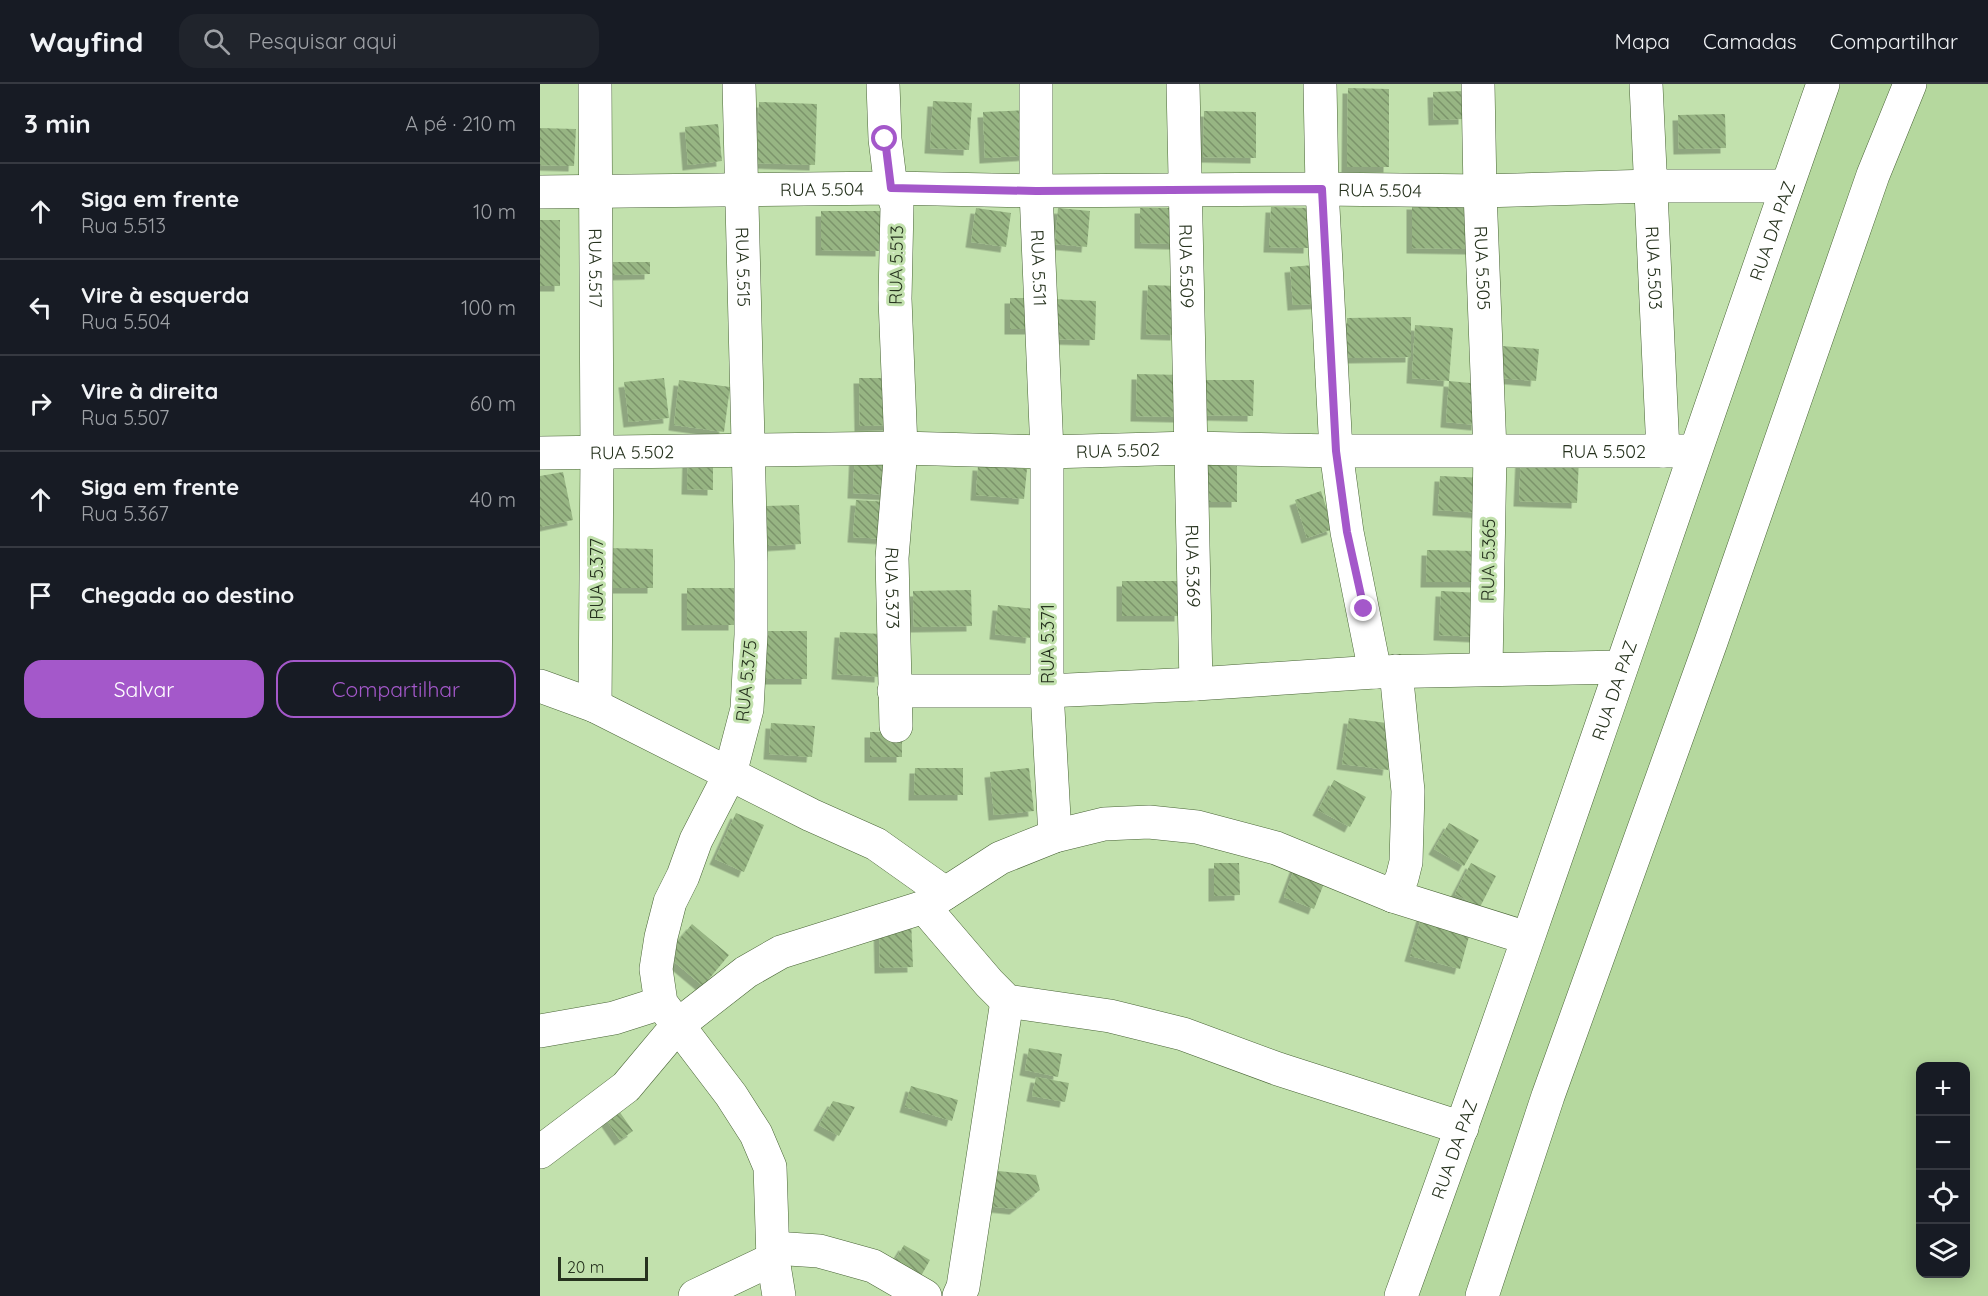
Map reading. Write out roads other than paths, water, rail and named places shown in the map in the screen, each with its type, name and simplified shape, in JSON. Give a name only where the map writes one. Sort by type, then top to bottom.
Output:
[{"type":"street","name":"RUA 5.517","points":[[595,84],[597,452]]},
{"type":"street","name":"RUA 5.515","points":[[739,84],[749,450]]},
{"type":"street","name":"RUA 5.513","points":[[883,84],[885,139],[891,188],[897,207],[895,299],[901,448]]},
{"type":"street","name":"RUA 5.511","points":[[1036,84],[1036,191],[1047,452]]},
{"type":"street","name":"RUA 5.509","points":[[1183,84],[1191,448]]},
{"type":"street","points":[[1320,84],[1322,189],[1336,451],[1347,532],[1385,672],[1408,790],[1406,862],[1402,878],[1393,896]]},
{"type":"street","name":"RUA 5.505","points":[[1478,84],[1490,452]]},
{"type":"street","name":"RUA 5.503","points":[[1646,84],[1651,186],[1678,451]]},
{"type":"street","name":"RUA DA PAZ","points":[[1401,1296],[1462,1128],[1621,667],[1678,451],[1787,186],[1823,84]]},
{"type":"street","points":[[1482,1296],[1548,1096],[1711,642],[1873,175],[1910,84]]},
{"type":"street","name":"RUA 5.504","points":[[540,192],[891,188],[1036,191],[1322,189],[1480,191],[1651,186],[1787,186]]},
{"type":"street","name":"RUA 5.502","points":[[540,453],[901,448],[1047,452],[1191,448],[1490,452],[1678,451]]},
{"type":"street","name":"RUA 5.373","points":[[896,726],[892,558],[901,448]]},
{"type":"street","name":"RUA 5.369","points":[[1191,448],[1196,684]]},
{"type":"street","name":"RUA 5.375","points":[[670,1014],[656,969],[661,937],[670,902],[683,876],[696,840],[730,774],[747,710],[752,635],[749,450]]},
{"type":"street","name":"RUA 5.377","points":[[595,706],[597,452]]},
{"type":"street","name":"RUA 5.371","points":[[1047,452],[1047,691],[1055,836]]},
{"type":"street","name":"RUA 5.365","points":[[1486,668],[1490,452]]},
{"type":"street","points":[[894,691],[1047,691],[1385,672],[1486,668],[1621,667]]},
{"type":"street","points":[[540,686],[595,706],[876,844],[935,900],[988,983],[1007,1001],[1110,1016],[1183,1034],[1278,1069],[1462,1128]]},
{"type":"street","points":[[540,1032],[614,1018],[670,1014],[781,952],[935,900],[1000,858],[1055,836],[1104,824],[1149,822],[1197,827],[1276,848],[1393,896],[1527,938]]},
{"type":"street","points":[[959,1296],[963,1287],[1007,1001]]},
{"type":"street","points":[[540,1152],[626,1087],[670,1014]]},
{"type":"street","points":[[670,1014],[731,1095],[756,1134],[770,1167],[772,1254],[779,1296]]},
{"type":"street","points":[[695,1296],[772,1254],[819,1251],[873,1266],[925,1296]]}]
